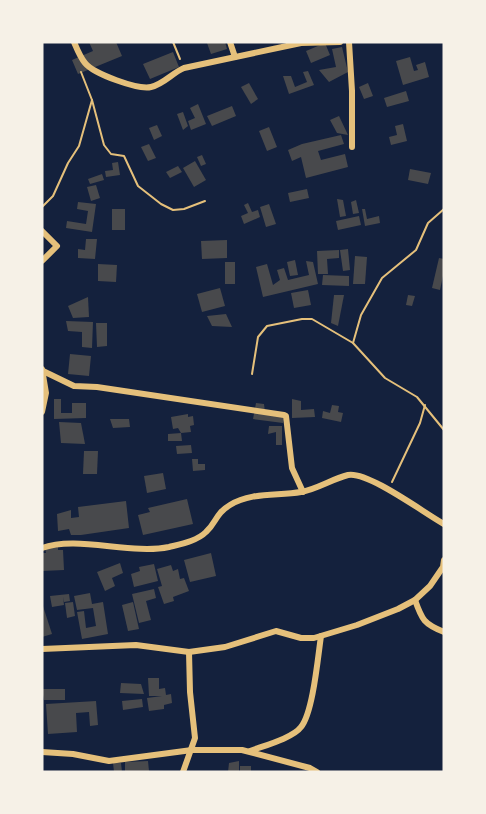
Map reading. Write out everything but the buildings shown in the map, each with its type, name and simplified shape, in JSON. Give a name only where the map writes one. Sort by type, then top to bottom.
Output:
[{"type":"street","points":[[74,42],[88,66],[102,74],[143,88],[160,84],[184,69],[235,57],[301,43],[340,42]]},
{"type":"street","points":[[230,42],[235,57]]},
{"type":"street","points":[[349,42],[352,147]]},
{"type":"street","points":[[42,231],[57,246],[42,261]]},
{"type":"street","points":[[42,412],[46,393],[43,369]]},
{"type":"street","points":[[43,369],[74,386],[97,387],[284,415],[286,416],[292,468],[303,492]]},
{"type":"street","points":[[42,548],[60,545],[89,545],[149,550],[185,543],[205,533],[222,510],[245,497],[303,492],[357,475],[387,489],[444,524]]},
{"type":"street","points":[[42,649],[136,645],[189,652],[225,646],[276,631],[301,638],[314,638],[357,625],[415,600],[430,586],[444,560]]},
{"type":"street","points":[[415,600],[422,619],[429,626],[444,632]]},
{"type":"street","points":[[250,752],[292,734],[302,727],[311,694],[321,636]]},
{"type":"street","points":[[183,772],[195,738],[190,700],[189,652]]},
{"type":"street","points":[[42,752],[73,754],[109,761],[192,750],[250,752],[317,772]]},
{"type":"path","points":[[173,42],[184,69]]},
{"type":"path","points":[[81,70],[104,145],[111,154],[124,156],[138,186],[173,210],[184,209],[205,201]]},
{"type":"path","points":[[42,207],[53,196],[79,146],[92,100]]},
{"type":"path","points":[[352,343],[361,315],[386,272],[417,250],[428,223],[444,209]]},
{"type":"path","points":[[252,374],[258,337],[267,326],[312,319],[352,343],[385,378],[405,389],[425,405],[444,430]]},
{"type":"path","points":[[387,489],[397,475],[425,405]]}]
